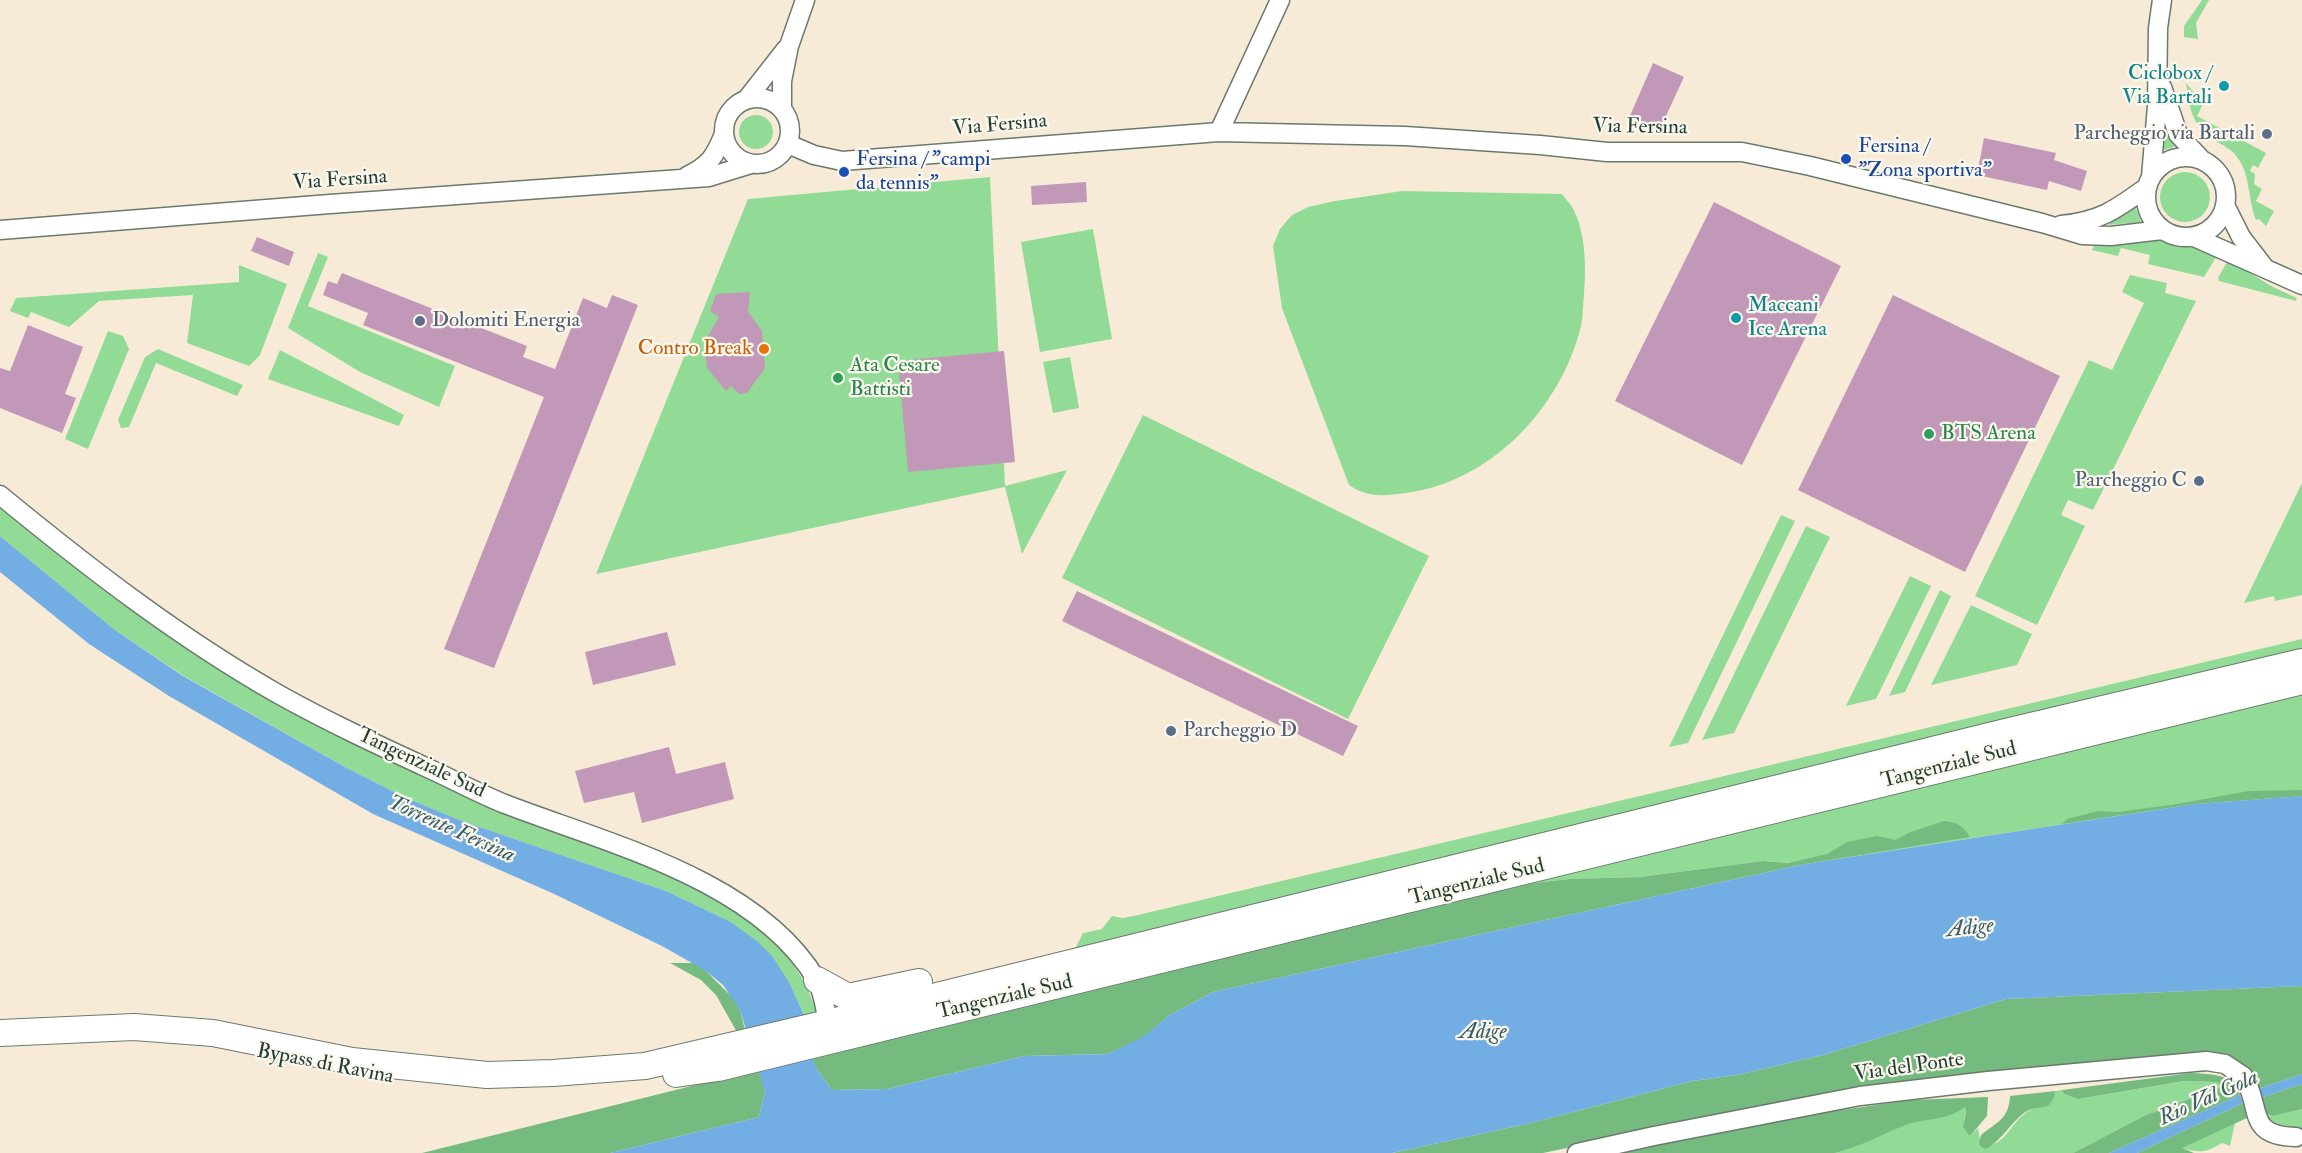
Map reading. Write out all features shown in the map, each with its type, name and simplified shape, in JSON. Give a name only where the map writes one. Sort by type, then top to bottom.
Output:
[{"type":"highway","name":"Tangenziale Sud","points":[[647,1072],[718,1068],[742,1052],[1071,962],[2017,729],[2302,662]]},
{"type":"highway","name":"Tangenziale Sud","points":[[824,1029],[1175,958],[2302,681]]},
{"type":"highway","points":[[817,980],[848,997],[1039,954],[1071,962]]},
{"type":"highway","name":"Bypass di Ravina","points":[[0,1033],[134,1027],[213,1033],[352,1061],[488,1075],[647,1072]]},
{"type":"highway","name":"Bypass di Ravina","points":[[0,1045],[38,1040],[126,1038],[201,1042],[351,1073],[486,1090],[557,1088],[647,1072]]},
{"type":"street","name":"Via Fersina","points":[[0,230],[709,177],[751,164],[762,164],[773,160],[788,144],[790,126],[782,109],[782,81],[789,46],[805,0]]},
{"type":"street","points":[[1219,132],[1280,0]]},
{"type":"street","points":[[2162,0],[2158,28],[2158,73],[2148,211],[2162,230],[2183,237],[2194,237],[2302,285]]},
{"type":"street","name":"Via Fersina","points":[[683,178],[704,167],[716,153],[729,113],[736,105],[746,100],[789,46]]},
{"type":"street","points":[[2158,73],[2178,134],[2202,160],[2219,174],[2226,194],[2225,205],[2214,225],[2194,237]]},
{"type":"street","points":[[746,100],[766,99],[782,109]]},
{"type":"street","name":"Via Fersina","points":[[788,144],[814,155],[842,161],[1219,132],[1405,136],[1607,152],[1742,152],[2053,225],[2082,235],[2111,236],[2162,230]]},
{"type":"street","points":[[724,134],[726,144],[732,153],[751,164]]},
{"type":"street","points":[[2149,182],[2168,161],[2179,157],[2202,160]]},
{"type":"street","name":"Via Fersina","points":[[2053,225],[2086,222],[2112,212],[2149,182]]},
{"type":"street","points":[[2225,205],[2241,237],[2265,268]]},
{"type":"street","name":"Tangenziale Sud","points":[[0,495],[79,560],[149,613],[231,667],[280,695],[372,743],[504,803],[588,833],[713,886],[761,919],[792,949],[817,980],[824,1029]]},
{"type":"street","name":"Via del Ponte","points":[[1577,1153],[1860,1096],[2103,1069],[2206,1061],[2232,1067],[2246,1080],[2256,1116],[2262,1127],[2281,1137],[2296,1137]]},
{"type":"green space","points":[[2202,0],[2209,0],[2196,23],[2198,39],[2184,37],[2184,26]]},
{"type":"green space","points":[[2186,83],[2203,104],[2197,116],[2266,153],[2258,168],[2253,165],[2250,171],[2255,174],[2254,184],[2262,189],[2256,201],[2274,211],[2266,226],[2259,219],[2256,220],[2253,213],[2242,164],[2230,149],[2207,134],[2196,122]]},
{"type":"green space","points":[[756,115],[768,120],[773,132],[768,144],[756,149],[744,144],[739,132],[744,120]]},
{"type":"green space","points":[[2162,122],[2176,146],[2159,152]]},
{"type":"green space","points":[[2180,172],[2190,172],[2203,179],[2210,192],[2210,202],[2203,215],[2190,222],[2180,222],[2171,218],[2164,211],[2160,202],[2160,192],[2164,183],[2171,176]]},
{"type":"green space","name":"Ata Cesare Battisti","points":[[990,177],[1005,486],[1067,470],[1022,554],[1005,487],[596,574],[748,199]]},
{"type":"green space","points":[[1402,191],[1562,194],[1574,210],[1583,242],[1585,274],[1583,314],[1571,356],[1557,385],[1539,412],[1518,436],[1493,457],[1466,474],[1437,486],[1406,493],[1376,495],[1349,485],[1282,308],[1273,246],[1280,229],[1292,215],[1308,207]]},
{"type":"green space","points":[[2135,206],[2141,222],[2108,225]]},
{"type":"green space","points":[[1093,229],[1112,339],[1040,352],[1021,242]]},
{"type":"green space","points":[[2155,239],[2218,254],[2204,277],[2148,264],[2150,255],[2121,248],[2118,256],[2092,250],[2094,246],[2107,241]]},
{"type":"green space","points":[[318,253],[328,257],[308,306],[455,366],[439,407],[360,372],[288,328]]},
{"type":"green space","points":[[2228,260],[2273,287],[2297,298],[2296,301],[2219,281],[2218,278]]},
{"type":"green space","points":[[239,265],[287,284],[260,355],[249,366],[187,343],[193,295],[99,301],[69,327],[31,312],[28,318],[10,311],[16,298],[239,282]]},
{"type":"green space","points":[[2130,275],[2167,283],[2165,293],[2196,301],[2093,510],[2068,500],[2061,515],[2085,526],[2037,625],[1975,596],[2089,360],[2112,370],[2144,303],[2122,292]]},
{"type":"green space","points":[[108,331],[123,336],[129,349],[88,449],[65,439]]},
{"type":"green space","points":[[158,349],[243,385],[237,396],[156,363],[129,427],[121,428],[118,420],[145,357]]},
{"type":"green space","points":[[280,350],[404,415],[399,426],[268,379]]},
{"type":"green space","points":[[1070,357],[1079,408],[1053,413],[1043,362]]},
{"type":"green space","points":[[1143,415],[1429,556],[1348,719],[1062,578]]},
{"type":"green space","points":[[2302,483],[2302,595],[2275,601],[2274,596],[2244,603]]},
{"type":"green space","points":[[0,502],[197,650],[673,875],[726,906],[759,929],[788,958],[805,984],[817,1013],[804,1015],[789,982],[729,921],[666,891],[459,820],[402,796],[345,767],[184,676],[115,630],[0,536]]},
{"type":"green space","points":[[1781,515],[1795,521],[1688,743],[1669,747]]},
{"type":"green space","points":[[1806,526],[1830,537],[1734,733],[1702,740]]},
{"type":"green space","points":[[1910,576],[1931,586],[1876,699],[1846,706]]},
{"type":"green space","points":[[1940,590],[1951,596],[1905,692],[1889,696]]},
{"type":"green space","points":[[1971,605],[2032,634],[2017,665],[1931,685]]},
{"type":"green space","points":[[2302,639],[2302,652],[1074,951],[1083,933],[1102,929],[1112,916],[1123,918],[1138,915]]},
{"type":"green space","points":[[2302,692],[2302,796],[2195,804],[1805,864],[1763,861],[1640,877],[1570,879],[1507,886]]},
{"type":"green space","points":[[2302,790],[2302,796],[2195,804],[2062,824],[2067,819],[2098,811],[2118,812],[2249,791]]},
{"type":"green space","points":[[1944,821],[1959,825],[1970,837],[1805,864],[1213,992],[1170,1015],[1143,1038],[1108,1054],[1024,1056],[887,1089],[832,1090],[815,1066],[812,1057],[1507,886],[1570,879],[1640,877],[1763,861],[1789,863],[1827,854],[1847,842],[1877,836],[1896,840],[1908,833]]},
{"type":"green space","points":[[670,963],[694,963],[706,971],[733,998],[740,1010],[745,1030],[738,1034],[716,995],[701,980]]},
{"type":"green space","points":[[2302,986],[2302,1074],[2258,1089],[2248,1069],[2241,1062],[2230,1057],[1653,1130],[1543,1153],[1392,1153],[1531,1123],[1692,1081],[1737,1075],[1823,1055],[2006,999]]},
{"type":"green space","points":[[760,1071],[765,1092],[759,1117],[610,1153],[422,1153],[748,1072]]},
{"type":"green space","points":[[2191,1073],[2215,1075],[2231,1080],[2237,1083],[2240,1095],[2109,1153],[2073,1153],[2146,1115],[2222,1087],[2217,1082],[2184,1081],[2078,1099],[2064,1094],[2062,1090]]},
{"type":"green space","points":[[2184,1081],[2217,1082],[2223,1087],[2146,1115],[2073,1153],[1835,1153],[1908,1124],[1945,1117],[1965,1107],[1964,1119],[1970,1136],[1978,1128],[1981,1147],[1994,1144],[2004,1137],[2022,1115],[2051,1101],[2055,1091],[2062,1090],[2064,1094],[2078,1099]]},
{"type":"green space","points":[[2302,1084],[2302,1109],[2273,1116],[2264,1113],[2260,1098]]},
{"type":"green space","points":[[2055,1091],[2054,1098],[2048,1106],[2029,1110],[1992,1145],[1986,1149],[1981,1147],[1979,1142],[1981,1135],[2005,1115],[2010,1096]]},
{"type":"green space","points":[[1988,1097],[1987,1116],[1970,1136],[1963,1127],[1965,1107],[1951,1115],[1906,1125],[1835,1153],[1606,1153],[1757,1122],[1911,1100]]},
{"type":"green space","points":[[2243,1103],[2247,1118],[2182,1148],[2194,1153],[2137,1153]]},
{"type":"green space","points":[[2302,1109],[2302,1130],[2281,1127],[2272,1122],[2264,1113],[2273,1116]]},
{"type":"green space","points":[[2235,1123],[2230,1146],[2222,1143],[2203,1151],[2181,1148]]},
{"type":"water","name":"Adige","points":[[0,536],[115,630],[183,676],[345,767],[402,796],[459,820],[666,891],[729,921],[757,941],[772,956],[789,982],[804,1015],[815,1066],[832,1090],[887,1089],[1024,1056],[1108,1054],[1143,1037],[1170,1015],[1213,992],[1805,864],[2195,804],[2302,796],[2302,986],[2006,999],[1823,1055],[1737,1075],[1692,1081],[1531,1123],[1392,1153],[610,1153],[759,1117],[765,1092],[740,1010],[723,985],[706,971],[662,946],[552,893],[373,814],[169,696],[89,644],[0,572]]},
{"type":"water","points":[[2302,1074],[2302,1084],[2260,1098],[2258,1089]]},
{"type":"water","points":[[2240,1095],[2243,1103],[2137,1153],[2109,1153]]},
{"type":"building","points":[[1653,63],[1684,77],[1659,131],[1629,118]]},
{"type":"building","points":[[1984,138],[2056,153],[2054,160],[2087,171],[2081,191],[2049,181],[2047,190],[1977,175]]},
{"type":"building","points":[[1086,182],[1087,202],[1032,205],[1031,186]]},
{"type":"building","name":"Maccani Ice Arena","points":[[1714,202],[1841,266],[1742,465],[1615,401]]},
{"type":"building","points":[[257,237],[294,252],[289,266],[251,251]]},
{"type":"building","points":[[342,273],[527,346],[523,357],[555,369],[583,298],[607,308],[612,295],[638,305],[494,668],[444,649],[544,397],[363,325],[368,313],[323,295],[328,281],[337,284]]},
{"type":"building","points":[[750,292],[748,312],[762,331],[765,368],[747,393],[739,394],[731,386],[726,391],[707,368],[704,343],[719,317],[710,311],[716,294]]},
{"type":"building","name":"BTS Arena","points":[[1893,295],[2060,376],[1965,572],[1798,490]]},
{"type":"building","points":[[28,325],[83,347],[65,394],[76,398],[62,433],[0,408],[0,368],[10,371]]},
{"type":"building","points":[[1004,351],[1015,462],[908,472],[898,361]]},
{"type":"building","points":[[1077,591],[1358,726],[1343,756],[1062,621]]},
{"type":"building","points":[[667,632],[676,665],[593,685],[585,652]]},
{"type":"building","points":[[669,747],[676,774],[725,762],[734,799],[642,823],[634,792],[584,803],[575,771]]},
{"type":"place","name":"Ciclobox / Via Bartali","points":[[2224,86]]},
{"type":"place","name":"Parcheggio via Bartali","points":[[2267,134]]},
{"type":"place","name":"Fersina / \"Zona sportiva\"","points":[[1846,159]]},
{"type":"place","name":"Fersina / \"campi da tennis\"","points":[[844,172]]},
{"type":"place","name":"Maccani Ice Arena","points":[[1736,318]]},
{"type":"place","name":"Dolomiti Energia","points":[[420,321]]},
{"type":"place","name":"Contro Break","points":[[764,349]]},
{"type":"place","name":"Ata Cesare Battisti","points":[[838,378]]},
{"type":"place","name":"BTS Arena","points":[[1929,434]]},
{"type":"place","name":"Parcheggio C","points":[[2199,481]]},
{"type":"place","name":"Parcheggio D","points":[[1171,731]]},
{"type":"water label","name":"Torrente Fersina","points":[[451,830]]},
{"type":"water label","name":"Rio Val Gola","points":[[2209,1099]]}]
